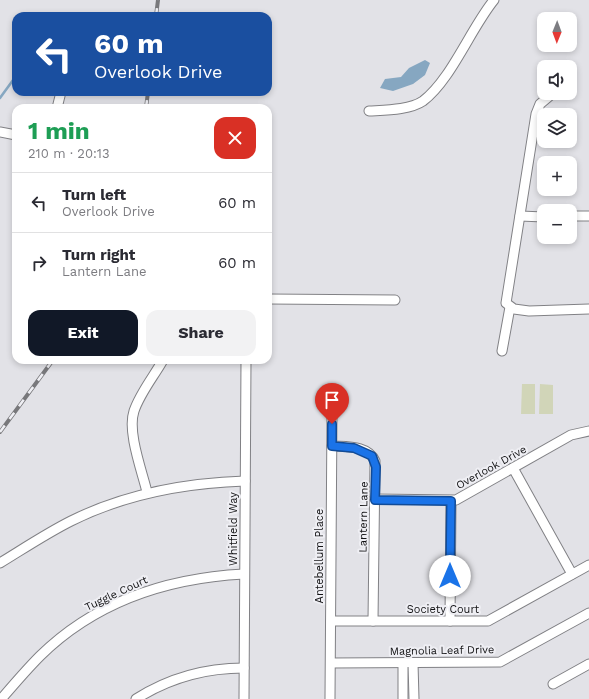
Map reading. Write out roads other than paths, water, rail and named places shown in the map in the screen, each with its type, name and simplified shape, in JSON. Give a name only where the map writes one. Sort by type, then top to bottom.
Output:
[{"type":"street","points":[[369,111],[398,109],[422,101],[442,80],[494,0]]},
{"type":"street","points":[[545,100],[540,104],[536,114],[506,303],[510,308],[529,311],[589,309]]},
{"type":"street","points":[[0,132],[12,134]]},
{"type":"street","points":[[520,216],[537,217]]},
{"type":"street","points":[[577,216],[589,216]]},
{"type":"street","points":[[272,299],[395,300]]},
{"type":"street","points":[[502,351],[510,308]]},
{"type":"street","points":[[147,492],[134,436],[133,418],[138,403],[161,364]]},
{"type":"street","name":"Whitfield Way","points":[[244,699],[246,364]]},
{"type":"street","name":"Antebellum Place","points":[[330,699],[332,413]]},
{"type":"street","name":"Overlook Drive","points":[[375,500],[451,501],[462,498],[571,435],[589,431]]},
{"type":"street","name":"Lantern Lane","points":[[332,446],[354,448],[372,456],[376,467],[373,621]]},
{"type":"street","points":[[513,468],[572,574]]},
{"type":"street","points":[[0,563],[71,521],[96,510],[147,492],[212,482],[245,481]]},
{"type":"street","points":[[450,621],[451,501]]},
{"type":"street","name":"Society Court","points":[[331,621],[488,621],[589,565]]},
{"type":"street","name":"Tuggle Court","points":[[3,697],[39,657],[53,644],[102,611],[139,594],[171,583],[244,574]]},
{"type":"street","name":"Magnolia Leaf Drive","points":[[331,663],[500,662],[589,613]]},
{"type":"street","points":[[403,663],[404,699]]},
{"type":"street","points":[[413,663],[414,699]]},
{"type":"street","points":[[553,684],[589,664]]},
{"type":"street","points":[[136,699],[151,690],[186,676],[207,670],[244,668]]},
{"type":"water","points":[[425,60],[430,63],[425,75],[413,84],[393,91],[380,88],[385,79],[401,77],[409,68]]},
{"type":"waterway","points":[[0,98],[12,82]]},
{"type":"railway","points":[[156,12],[158,0]]},
{"type":"railway","points":[[146,104],[148,96]]},
{"type":"railway","points":[[0,432],[50,364]]}]
